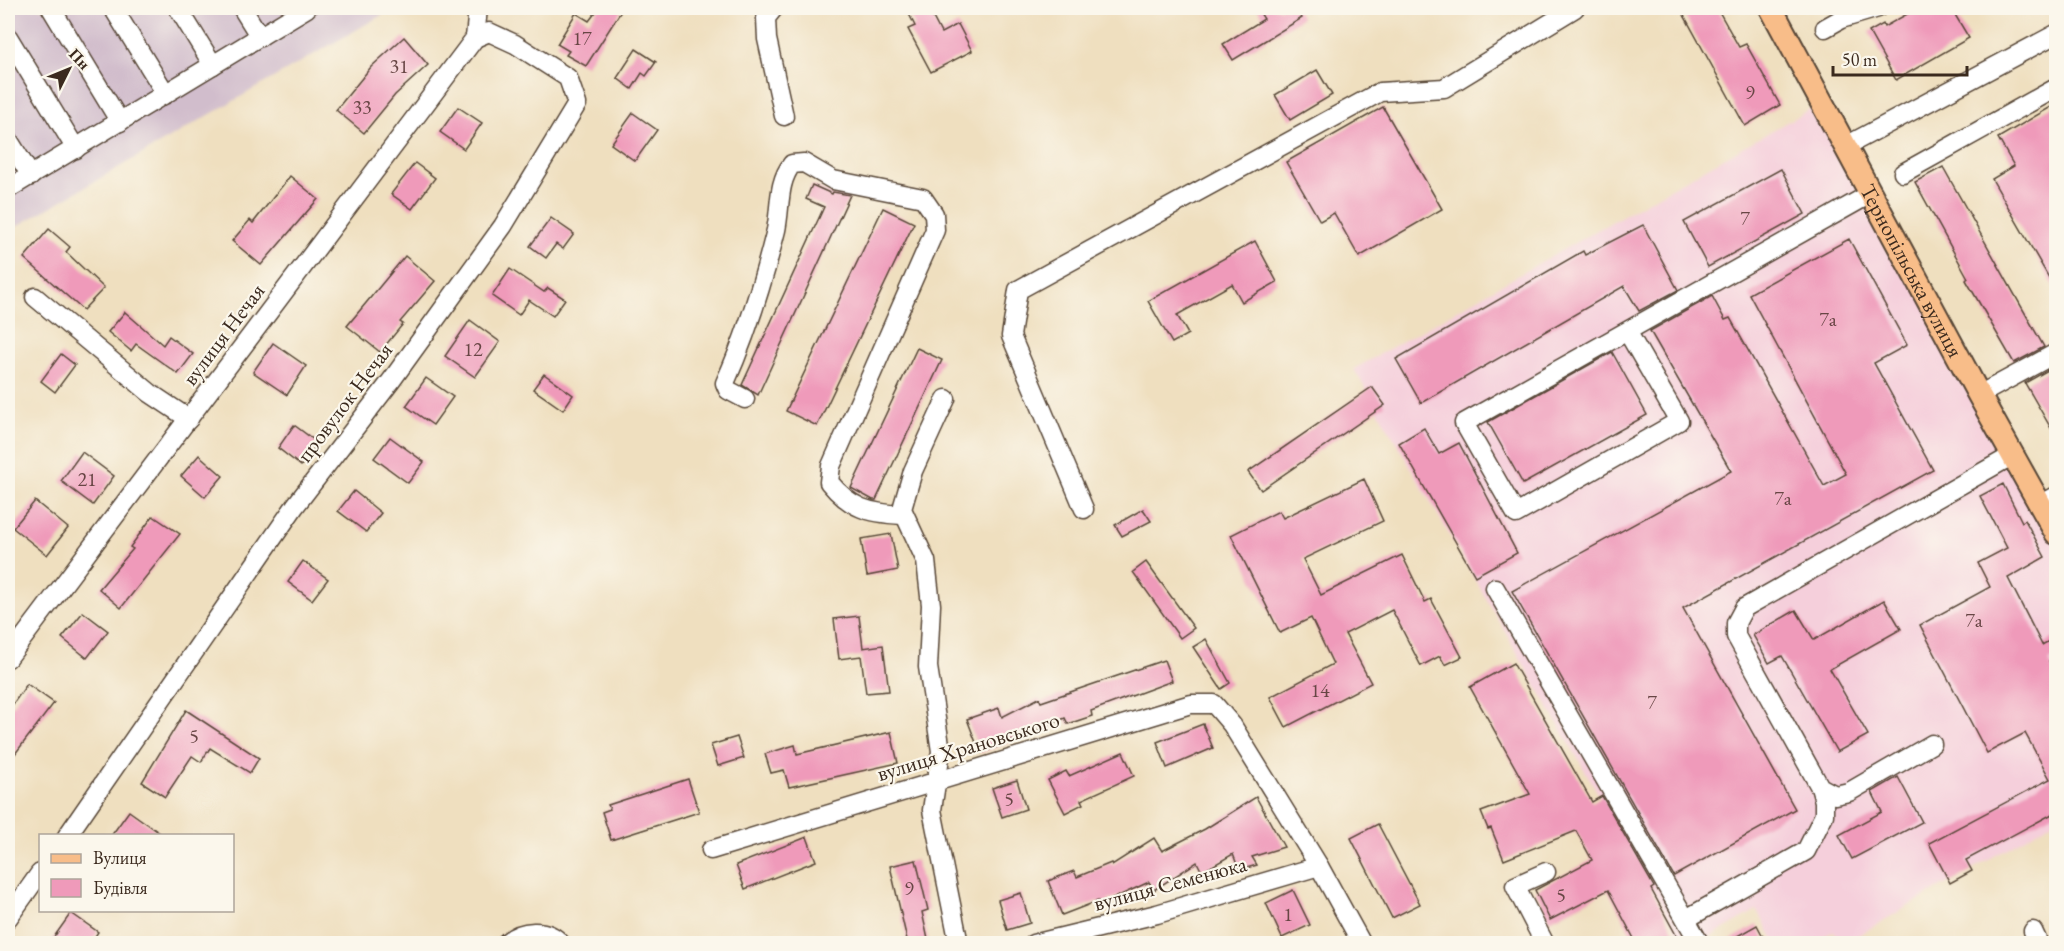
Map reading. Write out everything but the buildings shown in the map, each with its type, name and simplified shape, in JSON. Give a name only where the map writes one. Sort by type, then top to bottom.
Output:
[{"type":"main road","name":"Тернопільська вулиця","points":[[1771,8],[1979,395],[2013,455],[2049,500],[2056,533]]},
{"type":"street","points":[[51,8],[120,122]]},
{"type":"street","points":[[113,8],[166,94]]},
{"type":"street","points":[[178,8],[213,65]]},
{"type":"street","points":[[242,8],[260,37]]},
{"type":"street","points":[[8,189],[306,8]]},
{"type":"street","points":[[475,38],[478,8]]},
{"type":"street","points":[[774,8],[766,18],[766,39],[784,116]]},
{"type":"street","points":[[1084,509],[1011,336],[1017,290],[1380,92],[1443,88],[1575,8]]},
{"type":"street","points":[[1825,28],[1841,19],[1878,8]]},
{"type":"street","name":"провулок Нечая","points":[[68,834],[295,506],[391,381],[503,226],[577,104],[568,78],[547,63],[489,32],[475,38]]},
{"type":"street","points":[[1846,146],[2056,34]]},
{"type":"street","points":[[8,38],[76,149]]},
{"type":"street","name":"вулиця Нечая","points":[[8,658],[475,38]]},
{"type":"street","points":[[1903,173],[2056,88]]},
{"type":"street","points":[[8,139],[31,176]]},
{"type":"street","points":[[745,399],[728,390],[724,383],[744,341],[776,228],[783,175],[792,164],[804,164],[833,180],[923,198],[934,214],[935,230],[831,466],[829,482],[845,501],[877,513],[902,515]]},
{"type":"street","points":[[1626,331],[1679,421],[1516,514],[1464,423],[1626,331],[1872,194]]},
{"type":"street","points":[[35,297],[150,393],[189,418]]},
{"type":"street","points":[[1979,395],[2056,353]]},
{"type":"street","points":[[946,399],[913,471],[902,515],[926,561],[931,605],[928,667],[941,752],[932,810],[959,944]]},
{"type":"street","points":[[1686,919],[1806,851],[1824,815],[1824,801],[1820,787],[1736,636],[1736,623],[1744,608],[2013,455]]},
{"type":"street","points":[[1495,588],[1700,944]]},
{"type":"street","name":"вулиця Храновського","points":[[711,850],[1191,704],[1214,704],[1232,725],[1319,866],[1362,944]]},
{"type":"street","points":[[1820,787],[1835,795],[1849,792],[1932,744]]},
{"type":"street","name":"вулиця Семенюка","points":[[1033,944],[1157,914],[1319,866]]},
{"type":"street","points":[[1545,944],[1515,886],[1546,872]]},
{"type":"street","points":[[8,918],[39,874]]},
{"type":"street","points":[[505,944],[514,936],[546,931],[554,934],[561,944]]},
{"type":"shaded area","points":[[8,8],[394,8],[9,231]]},
{"type":"shaded area","points":[[1822,102],[2056,533],[2056,820],[1845,943],[1841,943],[1834,931],[1811,943],[1776,943],[1757,910],[1699,943],[1684,943],[1354,369]]}]
